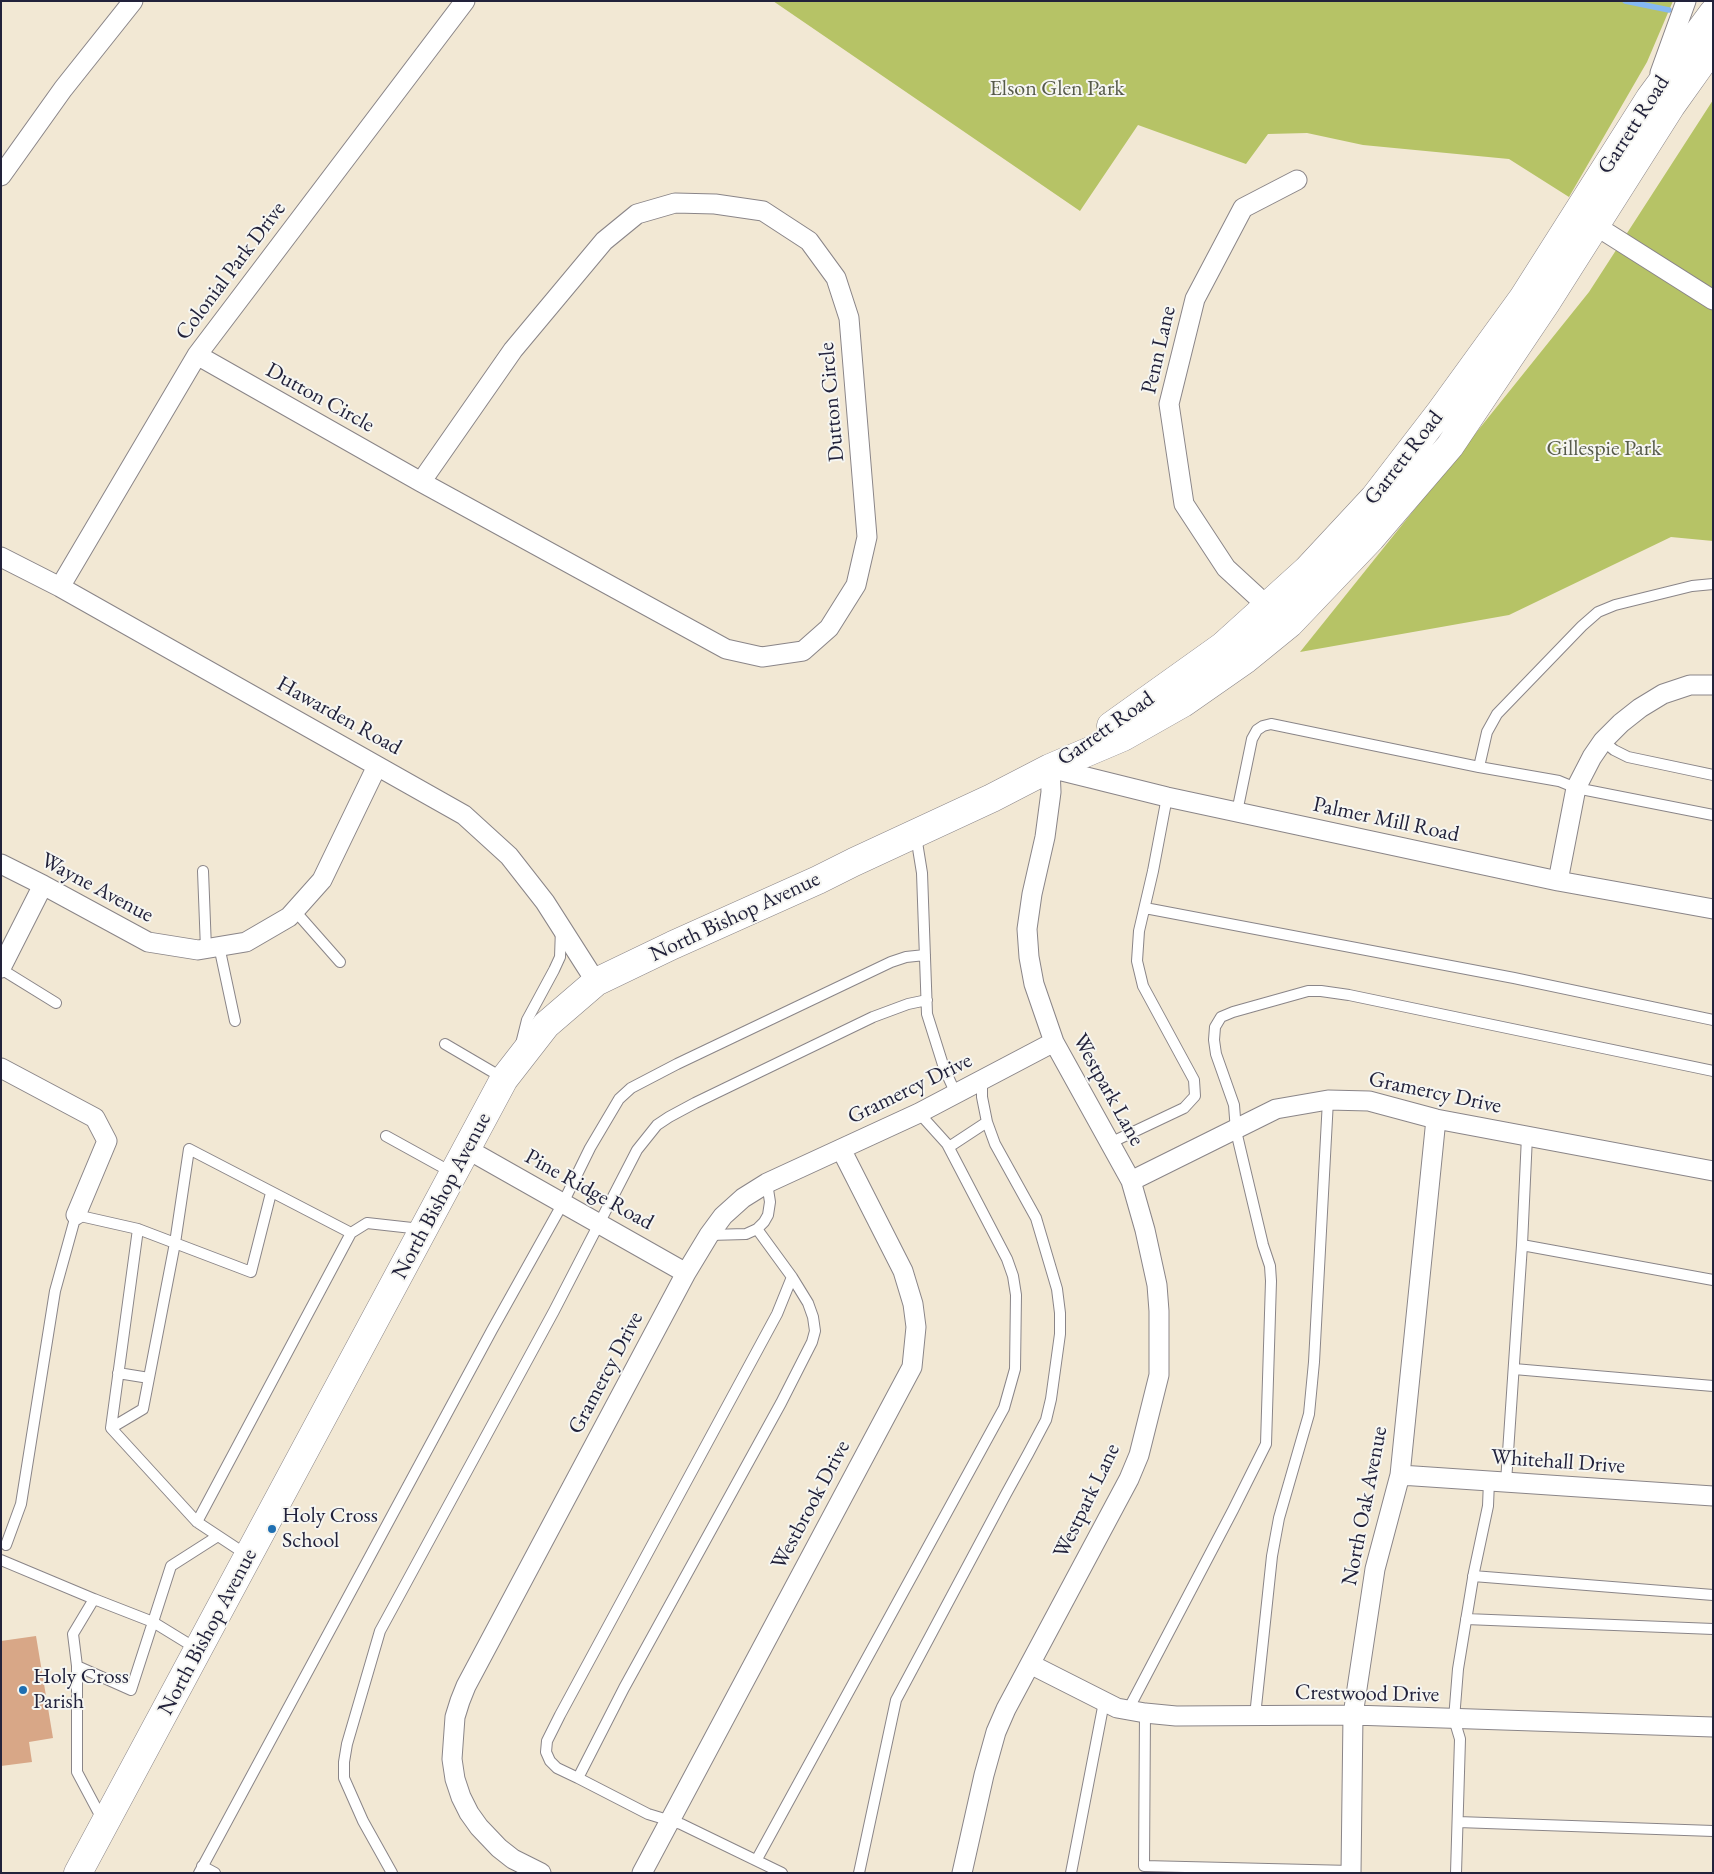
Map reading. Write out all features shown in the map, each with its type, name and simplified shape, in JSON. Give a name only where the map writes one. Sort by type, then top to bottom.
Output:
[{"type":"main road","name":"Garrett Road","points":[[1050,768],[1123,737],[1183,703],[1246,659],[1288,624],[1371,538],[1450,446],[1546,303],[1586,219],[1650,98],[1713,13]]},
{"type":"main road","name":"Garrett Road","points":[[1050,768],[1222,646],[1307,570],[1374,498],[1441,411],[1523,298],[1586,219],[1713,47]]},
{"type":"main road","name":"North Bishop Avenue","points":[[78,1873],[510,1071],[546,1025],[596,982],[992,798],[1050,768]]},
{"type":"street","points":[[1,176],[63,89],[133,1]]},
{"type":"street","name":"Colonial Park Drive","points":[[60,586],[197,356],[465,1]]},
{"type":"street","points":[[1650,98],[1686,1]]},
{"type":"street","name":"Penn Lane","points":[[1288,624],[1226,568],[1184,504],[1169,404],[1195,298],[1243,208],[1297,180]]},
{"type":"street","name":"Dutton Circle","points":[[197,356],[421,482],[726,649],[762,657],[803,651],[829,628],[856,585],[867,537],[849,318],[836,278],[809,242],[763,211],[715,204],[675,204],[637,214],[604,241],[513,350],[421,482]]},
{"type":"street","points":[[1586,219],[1713,300]]},
{"type":"street","name":"Hawarden Road","points":[[1,557],[60,586],[464,815],[509,856],[546,902],[596,982]]},
{"type":"street","points":[[1558,881],[1576,788],[1592,757],[1603,741],[1640,708],[1663,694],[1690,685],[1713,685]]},
{"type":"street","name":"Wayne Avenue","points":[[1,864],[148,942],[198,950],[246,942],[289,917],[322,880],[377,766]]},
{"type":"street","name":"Palmer Mill Road","points":[[1050,768],[1167,797],[1558,881],[1713,909]]},
{"type":"street","name":"Westpark Lane","points":[[962,1873],[996,1732],[1006,1708],[1139,1455],[1159,1375],[1157,1285],[1132,1181],[1054,1042],[1034,984],[1029,957],[1027,929],[1032,894],[1045,837],[1051,792],[1050,768]]},
{"type":"street","points":[[1,969],[43,885]]},
{"type":"street","name":"Gramercy Drive","points":[[541,1873],[515,1867],[469,1813],[455,1779],[452,1759],[455,1717],[470,1678],[686,1273],[709,1235],[723,1216],[743,1198],[767,1183],[919,1113],[1054,1042]]},
{"type":"street","points":[[1,1068],[95,1118],[107,1140],[76,1214]]},
{"type":"street","name":"Gramercy Drive","points":[[1132,1181],[1276,1109],[1328,1100],[1369,1101],[1436,1119],[1713,1172]]},
{"type":"street","name":"North Oak Avenue","points":[[1350,1872],[1353,1715],[1375,1569],[1400,1474],[1436,1119]]},
{"type":"street","name":"Pine Ridge Road","points":[[468,1149],[686,1273]]},
{"type":"street","name":"Westbrook Drive","points":[[642,1873],[912,1367],[916,1327],[913,1304],[903,1271],[840,1149]]},
{"type":"street","name":"Whitehall Drive","points":[[1400,1474],[1713,1496]]},
{"type":"street","name":"Crestwood Drive","points":[[1030,1664],[1117,1708],[1176,1716],[1353,1715],[1713,1727]]},
{"type":"lane","points":[[1479,767],[1487,732],[1497,714],[1582,626],[1598,612],[1615,605],[1692,586],[1713,584]]},
{"type":"lane","points":[[1237,812],[1252,739],[1257,730],[1270,724],[1479,767],[1560,781],[1576,788],[1713,815]]},
{"type":"lane","points":[[1603,741],[1614,750],[1628,757],[1713,775]]},
{"type":"lane","points":[[1110,1143],[1184,1108],[1195,1096],[1194,1080],[1143,986],[1137,961],[1139,932],[1167,797]]},
{"type":"lane","points":[[916,833],[922,873],[927,1014],[934,1041],[956,1094]]},
{"type":"lane","points":[[203,870],[213,948],[235,1021]]},
{"type":"lane","points":[[1144,908],[1514,978],[1713,1020]]},
{"type":"lane","points":[[294,911],[340,962]]},
{"type":"lane","points":[[445,1044],[510,1071],[527,1020],[560,957],[561,926]]},
{"type":"lane","points":[[215,1873],[200,1870],[492,1330],[563,1203],[610,1112],[619,1099],[631,1088],[677,1064],[891,962],[906,957],[925,955]]},
{"type":"lane","points":[[1,969],[56,1003]]},
{"type":"lane","points":[[1350,1872],[1144,1869],[1136,1712],[1266,1444],[1270,1266],[1261,1236],[1236,1128],[1234,1105],[1216,1054],[1214,1040],[1216,1027],[1221,1018],[1233,1012],[1308,991],[1349,995],[1713,1071]]},
{"type":"lane","points":[[392,1873],[363,1821],[344,1778],[347,1744],[380,1630],[600,1224],[637,1150],[657,1125],[669,1117],[873,1017],[908,1004],[926,1000]]},
{"type":"lane","points":[[859,1873],[896,1700],[1046,1420],[1051,1399],[1060,1334],[1057,1289],[1036,1218],[995,1144],[987,1122],[982,1097],[982,1080]]},
{"type":"lane","points":[[1255,1716],[1272,1556],[1277,1527],[1309,1414],[1314,1362],[1328,1100]]},
{"type":"lane","points":[[757,1860],[1004,1408],[1015,1369],[1016,1294],[1014,1276],[949,1147],[919,1113]]},
{"type":"lane","points":[[949,1147],[987,1122]]},
{"type":"lane","points":[[386,1136],[454,1174]]},
{"type":"lane","points":[[1456,1873],[1460,1739],[1454,1719],[1458,1669],[1473,1576],[1488,1506],[1497,1481],[1514,1370],[1527,1136]]},
{"type":"lane","points":[[111,1428],[143,1409],[175,1243],[189,1149],[351,1233]]},
{"type":"lane","points":[[709,1235],[746,1234],[757,1229],[768,1215],[770,1202],[767,1183]]},
{"type":"lane","points":[[1,1556],[4,1543],[21,1504],[55,1291],[76,1214],[138,1229],[251,1272],[271,1193]]},
{"type":"lane","points":[[197,1522],[351,1233],[367,1223],[425,1229]]},
{"type":"lane","points":[[138,1229],[111,1428],[197,1522],[249,1556]]},
{"type":"lane","points":[[578,1778],[624,1688],[812,1342],[815,1331],[808,1303],[792,1277],[757,1229]]},
{"type":"lane","points":[[1522,1244],[1713,1280]]},
{"type":"lane","points":[[782,1873],[681,1824],[669,1822],[648,1814],[557,1768],[550,1761],[546,1752],[547,1741],[632,1579],[777,1314],[792,1277]]},
{"type":"lane","points":[[1514,1370],[1713,1386]]},
{"type":"lane","points":[[118,1373],[149,1378]]},
{"type":"lane","points":[[77,1666],[131,1690],[171,1566],[218,1536]]},
{"type":"lane","points":[[1,1560],[153,1622],[199,1650]]},
{"type":"lane","points":[[1473,1576],[1713,1595]]},
{"type":"lane","points":[[94,1599],[73,1634],[77,1666],[77,1772],[105,1823]]},
{"type":"lane","points":[[1466,1619],[1713,1629]]},
{"type":"lane","points":[[1071,1873],[1104,1702]]},
{"type":"lane","points":[[1458,1822],[1713,1831]]},
{"type":"green space","name":"Elson Glen Park","points":[[773,1],[1673,1],[1647,62],[1569,197],[1509,159],[1363,145],[1307,133],[1268,134],[1246,164],[1138,125],[1080,211]]},
{"type":"green space","name":"Gillespie Park","points":[[1713,100],[1713,541],[1671,537],[1509,615],[1300,652],[1589,292]]},
{"type":"building","name":"Holy Cross Parish","points":[[36,1636],[53,1738],[29,1742],[32,1762],[1,1766],[1,1641]]},
{"type":"waterway","points":[[1625,1],[1669,10]]},
{"type":"place","name":"Holy Cross School","points":[[272,1529]]},
{"type":"place","name":"Holy Cross Parish","points":[[23,1690]]}]
